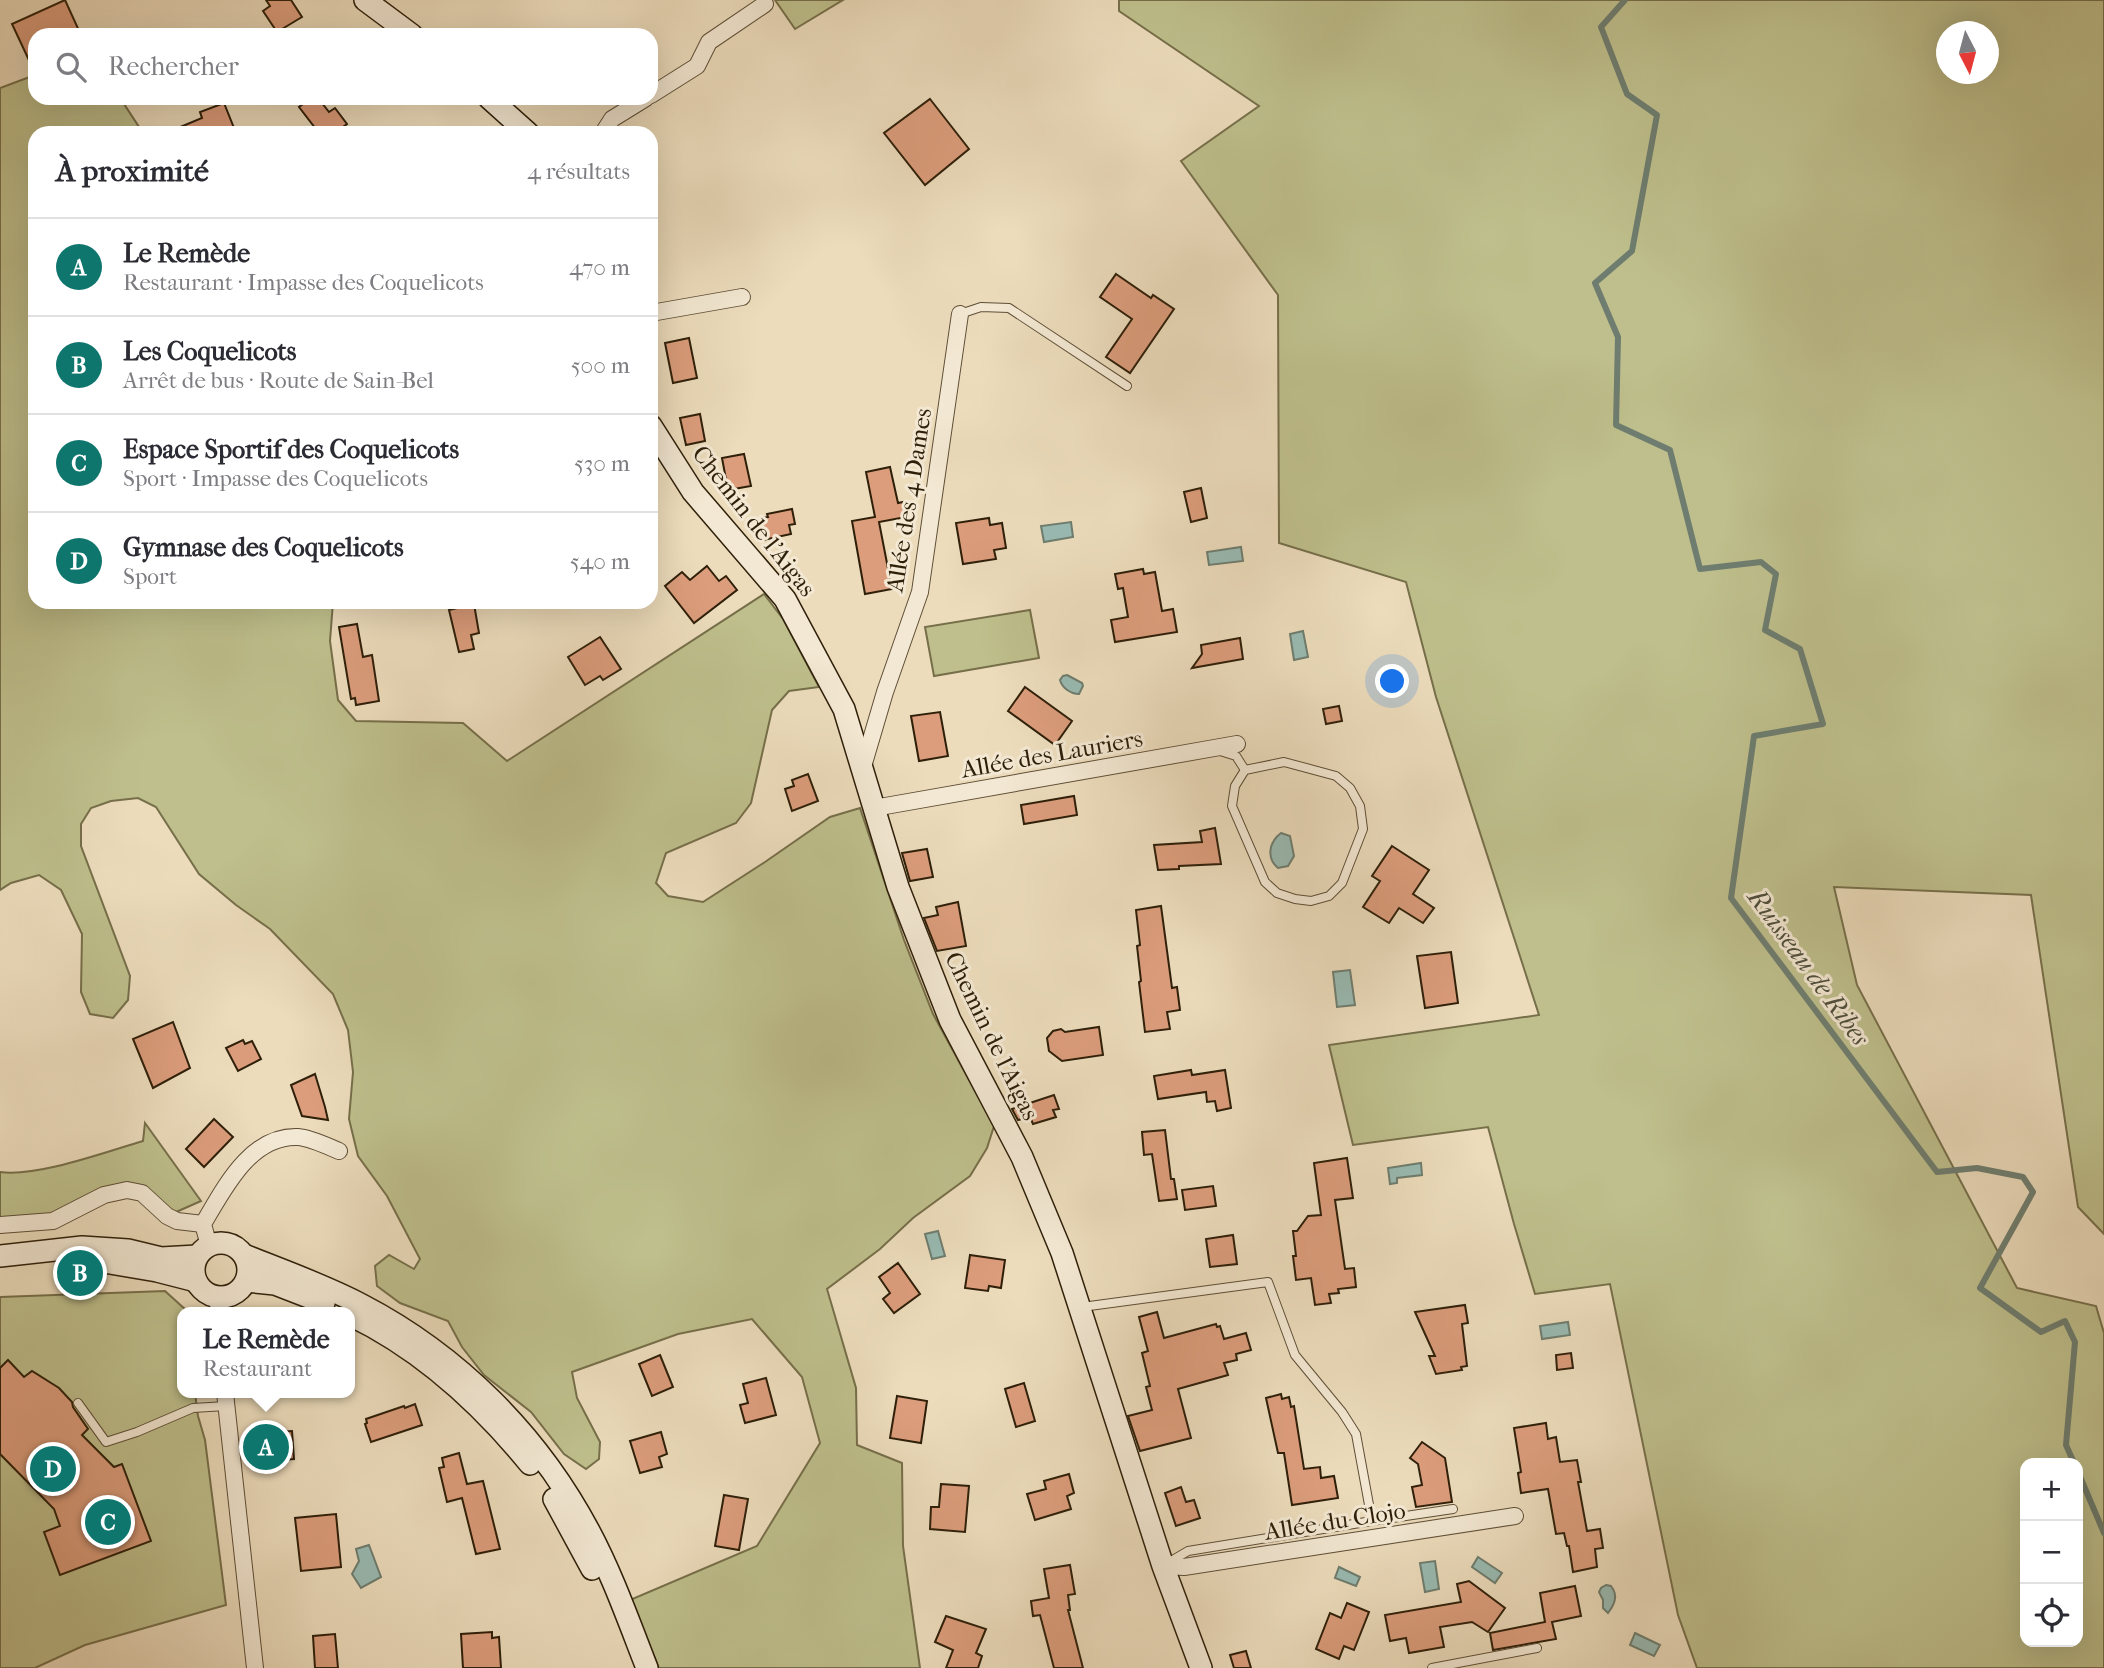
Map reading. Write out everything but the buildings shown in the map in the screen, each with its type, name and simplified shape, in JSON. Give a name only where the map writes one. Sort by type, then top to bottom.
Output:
[{"type":"main road","points":[[365,0],[403,28]]},
{"type":"main road","points":[[497,105],[520,126]]},
{"type":"main road","name":"Chemin de l'Aigas","points":[[658,437],[693,492],[785,599],[844,709],[898,887],[950,1020],[1022,1157],[1062,1252],[1163,1566],[1201,1668]]},
{"type":"main road","points":[[0,1256],[82,1247],[128,1250],[161,1258],[227,1244],[244,1255],[248,1264],[246,1281],[238,1292],[219,1305],[196,1281],[194,1269],[203,1251]]},
{"type":"main road","points":[[244,1255],[281,1268],[361,1304],[399,1325],[469,1377],[517,1424],[589,1530],[647,1668]]},
{"type":"main road","points":[[0,1269],[94,1260],[196,1281]]},
{"type":"main road","points":[[246,1281],[275,1284],[334,1307]]},
{"type":"main road","points":[[355,1317],[374,1326],[421,1357],[456,1387],[503,1432],[544,1482],[594,1573],[631,1668]]},
{"type":"street","points":[[658,91],[697,66],[709,42],[765,4]]},
{"type":"street","points":[[608,126],[612,119],[635,105]]},
{"type":"street","points":[[658,312],[742,297]]},
{"type":"street","name":"Allée des 4 Dames","points":[[862,770],[885,692],[920,592],[960,314]]},
{"type":"street","name":"Allée des Lauriers","points":[[874,808],[1237,744]]},
{"type":"street","points":[[203,1251],[203,1224],[228,1182],[249,1157],[276,1140],[300,1137],[339,1151]]},
{"type":"street","points":[[0,1225],[53,1221],[104,1195],[127,1190],[142,1193],[167,1216],[177,1221],[203,1224]]},
{"type":"street","points":[[225,1400],[255,1668]]},
{"type":"street","name":"Allée du Clojo","points":[[1163,1566],[1184,1567],[1515,1516]]},
{"type":"lane","points":[[960,314],[981,307],[1009,308],[1127,386]]},
{"type":"lane","points":[[1214,748],[1236,756],[1245,770]]},
{"type":"lane","points":[[1284,762],[1336,776],[1350,788],[1360,806],[1363,829],[1342,883],[1329,896],[1311,901],[1295,899],[1277,892],[1265,882],[1232,806],[1235,786],[1245,770],[1284,762]]},
{"type":"lane","points":[[1079,1308],[1268,1282],[1295,1355],[1342,1412],[1356,1434],[1372,1521]]},
{"type":"lane","points":[[78,1403],[106,1442],[193,1408],[225,1400]]},
{"type":"lane","points":[[1163,1566],[1188,1551],[1453,1509]]},
{"type":"lane","points":[[1432,1668],[1537,1648]]},
{"type":"green space","points":[[775,0],[843,0],[795,29]]},
{"type":"green space","points":[[1119,0],[2104,0],[2104,1234],[2078,1207],[2031,895],[1834,887],[1857,985],[2017,1288],[2096,1306],[2104,1333],[2104,1668],[1697,1668],[1678,1615],[1610,1284],[1535,1294],[1488,1127],[1353,1145],[1329,1045],[1539,1015],[1436,697],[1406,582],[1279,543],[1278,295],[1181,161],[1259,106],[1119,11]]},
{"type":"green space","points":[[28,78],[28,105],[125,105],[138,126],[28,126],[28,609],[332,609],[330,641],[338,700],[356,721],[463,723],[507,761],[764,594],[783,619],[819,687],[789,691],[772,710],[751,803],[736,823],[666,853],[656,883],[668,896],[703,902],[830,817],[860,808],[904,940],[933,1014],[994,1126],[987,1148],[970,1176],[913,1218],[880,1249],[827,1289],[856,1388],[857,1445],[902,1463],[903,1546],[920,1668],[659,1668],[630,1600],[757,1546],[820,1443],[802,1377],[752,1319],[678,1334],[572,1372],[577,1398],[600,1442],[599,1459],[586,1469],[564,1454],[531,1412],[484,1375],[462,1347],[448,1321],[400,1303],[377,1286],[375,1266],[389,1255],[414,1269],[420,1259],[387,1196],[358,1156],[349,1119],[353,1072],[348,1030],[333,994],[270,929],[199,874],[156,807],[138,798],[111,801],[91,808],[81,824],[81,846],[130,976],[128,1000],[113,1018],[90,1014],[81,992],[82,934],[61,890],[39,875],[11,883],[0,890],[0,88]]},
{"type":"green space","points":[[1030,610],[1039,658],[934,676],[925,627]]},
{"type":"green space","points":[[145,1123],[201,1201],[167,1216],[127,1190],[53,1221],[0,1225],[0,1172],[15,1173],[52,1167],[143,1141]]},
{"type":"green space","points":[[165,1291],[183,1307],[177,1307],[177,1398],[196,1398],[205,1440],[226,1605],[85,1645],[35,1668],[0,1668],[0,1297]]},
{"type":"water","points":[[1071,522],[1073,537],[1044,542],[1041,526]]},
{"type":"water","points":[[1241,547],[1243,561],[1209,565],[1207,552]]},
{"type":"water","points":[[1303,631],[1308,657],[1294,660],[1290,634]]},
{"type":"water","points":[[1067,675],[1082,683],[1079,694],[1070,692],[1063,686],[1060,680]]},
{"type":"water","points":[[1281,833],[1290,836],[1294,856],[1288,866],[1278,868],[1272,860],[1270,850]]},
{"type":"water","points":[[1350,970],[1355,1005],[1337,1007],[1333,972]]},
{"type":"water","points":[[1421,1163],[1422,1175],[1397,1178],[1397,1183],[1390,1184],[1388,1168]]},
{"type":"water","points":[[938,1231],[945,1256],[932,1259],[925,1234]]},
{"type":"water","points":[[1568,1322],[1570,1335],[1542,1339],[1540,1326]]},
{"type":"water","points":[[369,1545],[381,1577],[361,1588],[352,1574],[359,1561],[356,1549]]},
{"type":"water","points":[[1478,1557],[1502,1573],[1495,1583],[1472,1567]]},
{"type":"water","points":[[1435,1561],[1439,1589],[1425,1592],[1420,1563]]},
{"type":"water","points":[[1339,1567],[1360,1577],[1356,1586],[1335,1578]]},
{"type":"water","points":[[1606,1585],[1611,1586],[1615,1597],[1608,1613],[1603,1608],[1599,1592]]},
{"type":"water","points":[[1635,1633],[1660,1645],[1654,1656],[1630,1645]]},
{"type":"waterway","name":"Ruisseau de Ribes","points":[[1625,0],[1601,27],[1627,94],[1657,115],[1632,251],[1595,283],[1618,337],[1616,425],[1670,450],[1700,569],[1761,562],[1776,574],[1765,630],[1800,649],[1823,724],[1754,736],[1731,898],[1937,1172],[1977,1168],[2023,1177],[2033,1192],[1980,1288],[2041,1332],[2065,1321],[2075,1342],[2066,1445],[2072,1458]]},
{"type":"waterway","name":"Ruisseau de Ribes","points":[[2083,1484],[2104,1533]]},
{"type":"place","name":"Les Coquelicots","points":[[80,1273]]},
{"type":"place","name":"Le Remède","points":[[266,1447]]},
{"type":"place","name":"Gymnase des Coquelicots","points":[[53,1469]]},
{"type":"place","name":"Espace Sportif des Coquelicots","points":[[108,1522]]}]
